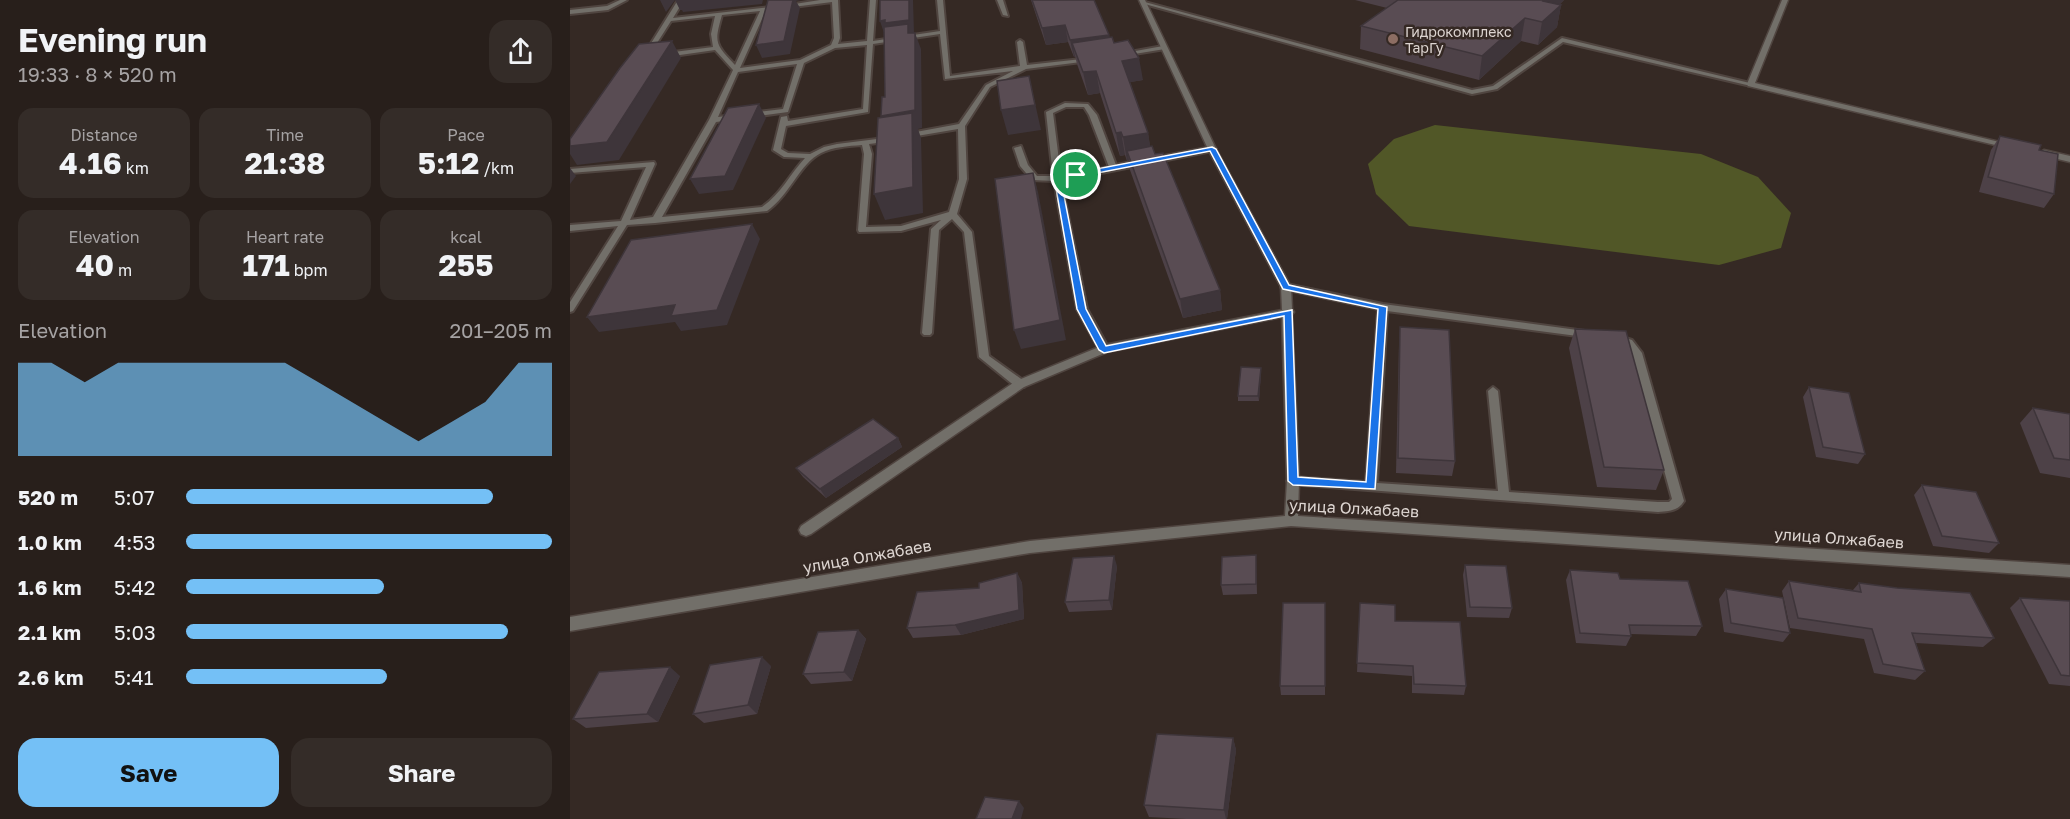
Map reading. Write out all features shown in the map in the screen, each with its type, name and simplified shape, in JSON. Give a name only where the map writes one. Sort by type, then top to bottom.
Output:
[{"type":"street","points":[[1785,0],[1751,84],[2024,148]]},
{"type":"street","points":[[1142,1],[1212,149],[1286,287],[1293,481],[1291,521]]},
{"type":"street","points":[[2036,151],[2070,159]]},
{"type":"street","points":[[806,530],[1020,384],[1104,350],[1288,312]]},
{"type":"street","name":"улица Олжабаев","points":[[570,624],[1030,546],[1291,521],[2070,571]]},
{"type":"lane","points":[[570,12],[608,8],[623,0],[632,0]]},
{"type":"lane","points":[[681,0],[645,57],[716,48]]},
{"type":"lane","points":[[668,20],[834,0],[837,38],[834,46]]},
{"type":"lane","points":[[784,124],[866,111],[873,0]]},
{"type":"lane","points":[[940,0],[947,78],[1094,58]]},
{"type":"lane","points":[[1000,0],[1006,15]]},
{"type":"lane","points":[[1142,1],[1472,93],[1495,88],[1562,40],[1751,84]]},
{"type":"lane","points":[[655,220],[713,120],[764,9]]},
{"type":"lane","points":[[719,14],[712,39],[716,48],[737,70]]},
{"type":"lane","points":[[737,70],[801,62],[834,46],[942,32]]},
{"type":"lane","points":[[1020,42],[1024,68]]},
{"type":"lane","points":[[1117,55],[1163,48]]},
{"type":"lane","points":[[801,62],[777,150],[787,155],[812,156]]},
{"type":"lane","points":[[927,333],[935,229],[954,214],[963,179],[962,126],[988,86],[1024,68]]},
{"type":"lane","points":[[1104,350],[1082,309],[1057,179],[1049,112],[1065,105],[1086,105],[1093,115],[1113,168]]},
{"type":"lane","points":[[713,120],[786,111]]},
{"type":"lane","points":[[570,228],[765,209],[775,203],[812,156],[825,150],[962,126]]},
{"type":"lane","points":[[865,143],[868,154],[862,230],[901,228],[954,214]]},
{"type":"lane","points":[[1018,148],[1024,166],[1035,178],[1057,179],[1212,149]]},
{"type":"lane","points":[[570,171],[651,165],[624,223],[570,309]]},
{"type":"lane","points":[[954,214],[968,232],[984,357],[1020,384]]},
{"type":"lane","points":[[1286,287],[1383,307],[1621,339],[1629,342],[1637,353],[1678,501],[1672,506],[1658,507],[1293,481]]},
{"type":"lane","points":[[1371,486],[1383,307]]},
{"type":"lane","points":[[1493,391],[1504,496]]},
{"type":"green space","points":[[1435,125],[1701,154],[1758,177],[1791,213],[1781,248],[1719,265],[1409,226],[1376,194],[1368,164],[1394,139]]},
{"type":"building","points":[[768,0],[793,0],[784,41],[756,45]]},
{"type":"building","points":[[880,0],[909,0],[909,20],[885,23],[885,20],[880,21]]},
{"type":"building","points":[[1032,0],[1094,0],[1109,35],[1070,40],[1065,25],[1042,28]]},
{"type":"building","points":[[1398,0],[1544,0],[1561,5],[1542,22],[1525,18],[1482,56],[1361,26]]},
{"type":"building","points":[[908,24],[908,33],[915,33],[915,110],[881,116],[882,97],[885,97],[884,27]]},
{"type":"building","points":[[1112,37],[1114,43],[1128,40],[1139,58],[1122,61],[1148,133],[1123,137],[1121,132],[1116,133],[1096,71],[1083,72],[1072,43]]},
{"type":"building","points":[[672,41],[607,142],[570,146],[570,139],[639,44]]},
{"type":"building","points":[[1029,76],[1035,105],[1001,110],[997,81]]},
{"type":"building","points":[[759,104],[725,176],[690,179],[728,108]]},
{"type":"building","points":[[912,113],[913,187],[874,194],[878,118]]},
{"type":"building","points":[[2000,136],[2041,145],[2039,150],[2058,154],[2054,194],[1988,177]]},
{"type":"building","points":[[1152,146],[1155,154],[1163,153],[1220,290],[1180,299],[1127,151]]},
{"type":"building","points":[[1033,173],[1060,320],[1014,330],[995,179]]},
{"type":"building","points":[[752,224],[717,310],[671,316],[675,305],[587,317],[631,240]]},
{"type":"building","points":[[1400,327],[1449,330],[1455,461],[1398,458]]},
{"type":"building","points":[[1575,329],[1626,331],[1664,470],[1604,467]]},
{"type":"building","points":[[1241,367],[1261,368],[1258,396],[1238,396]]},
{"type":"building","points":[[1809,387],[1849,393],[1865,454],[1823,447]]},
{"type":"building","points":[[2033,408],[2070,414],[2070,460],[2054,458]]},
{"type":"building","points":[[873,419],[898,438],[820,489],[796,468]]},
{"type":"building","points":[[1922,485],[1976,492],[1999,543],[1942,536]]},
{"type":"building","points":[[1256,555],[1256,584],[1221,585],[1222,557]]},
{"type":"building","points":[[1114,556],[1109,600],[1065,602],[1073,558]]},
{"type":"building","points":[[1465,565],[1506,566],[1512,608],[1470,607]]},
{"type":"building","points":[[1570,570],[1618,573],[1620,579],[1688,581],[1702,626],[1629,625],[1631,636],[1580,633]]},
{"type":"building","points":[[1017,573],[1019,610],[955,625],[907,628],[917,592],[979,588],[979,583]]},
{"type":"building","points":[[1789,581],[1861,592],[1859,583],[1970,593],[1994,638],[1912,633],[1925,671],[1883,664],[1872,629],[1798,618]]},
{"type":"building","points":[[1726,589],[1783,598],[1790,633],[1731,623]]},
{"type":"building","points":[[2020,598],[2070,601],[2070,676],[2061,675]]},
{"type":"building","points":[[1283,603],[1325,603],[1325,686],[1280,686]]},
{"type":"building","points":[[1360,603],[1395,605],[1395,621],[1460,622],[1466,686],[1414,684],[1413,666],[1357,663]]},
{"type":"building","points":[[858,630],[844,672],[803,674],[818,632]]},
{"type":"building","points":[[762,657],[748,705],[693,714],[710,665]]},
{"type":"building","points":[[670,667],[647,714],[573,719],[599,672]]},
{"type":"building","points":[[1157,734],[1233,738],[1224,810],[1144,805]]},
{"type":"building","points":[[985,797],[1019,801],[1012,819],[976,819]]},
{"type":"place","name":"Гидрокомплекс ТарГу","points":[[1393,39]]},
{"type":"route","points":[[1212,149],[1286,287],[1383,307],[1371,486],[1293,481],[1288,312],[1104,350],[1082,309],[1057,179],[1076,175],[1212,149]]}]
